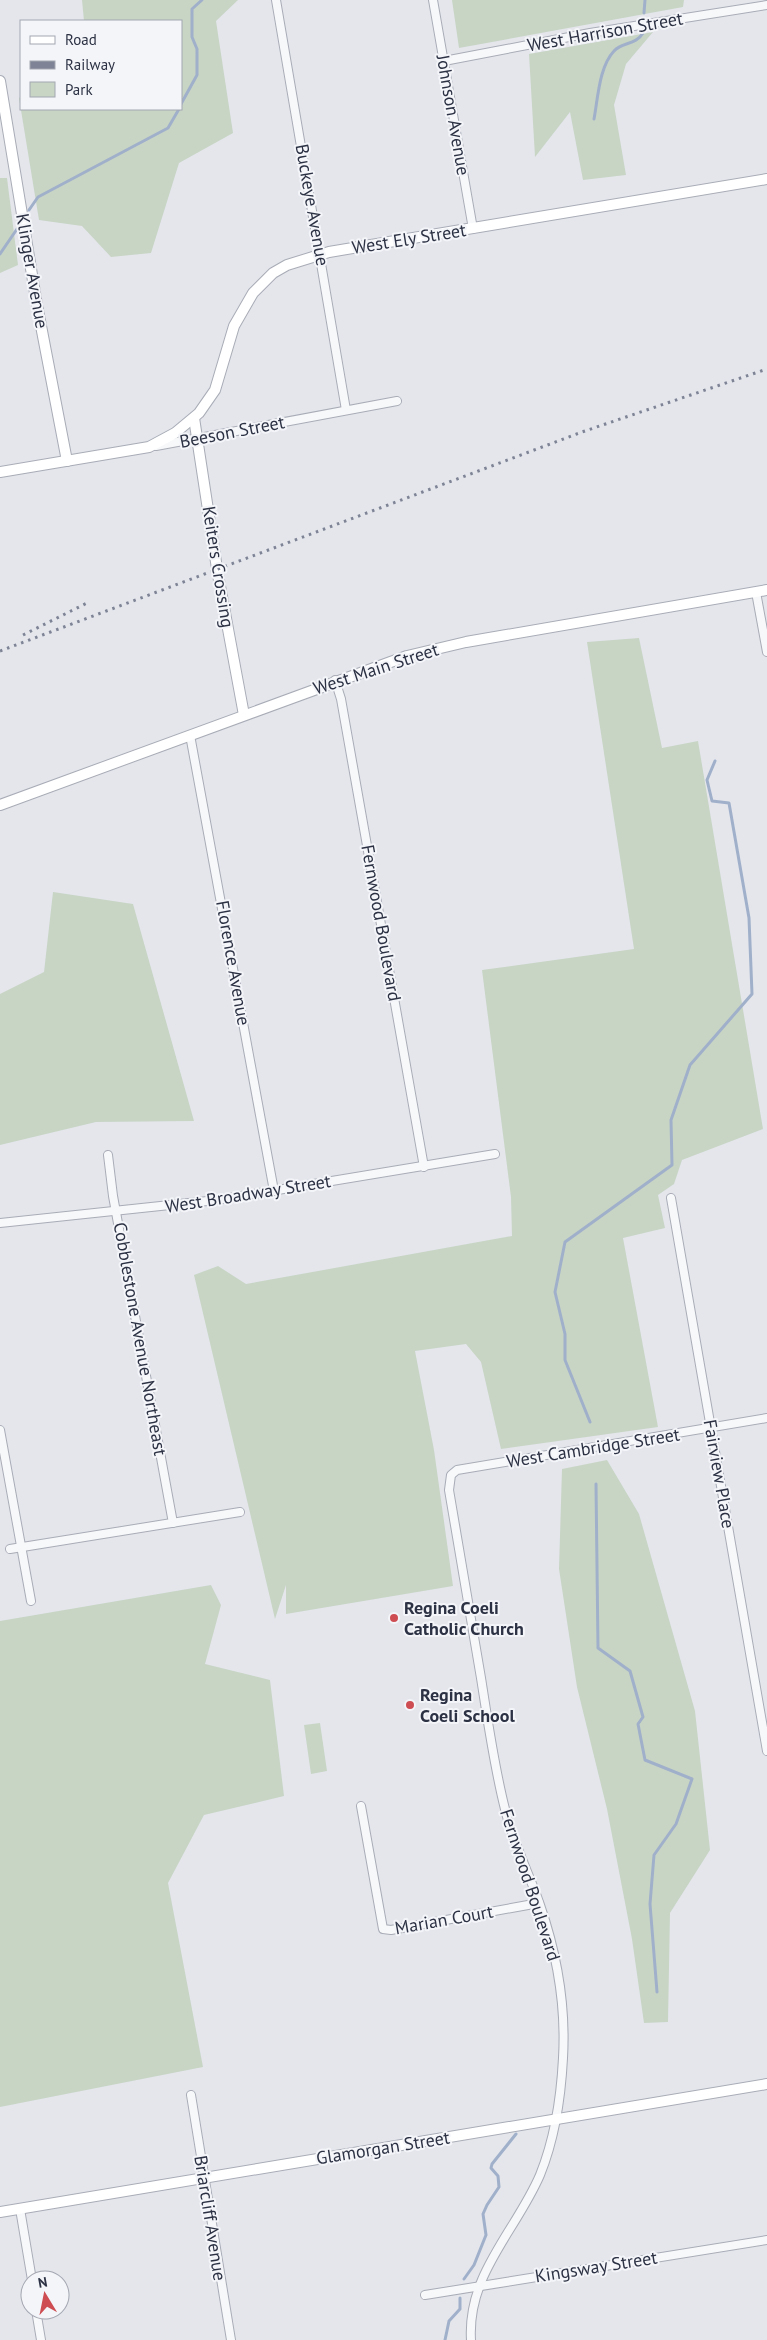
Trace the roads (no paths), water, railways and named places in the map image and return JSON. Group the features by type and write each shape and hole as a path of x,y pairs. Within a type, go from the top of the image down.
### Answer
{"street":[{"name":"Buckeye Avenue","path":"276,0 321,254 346,410"},
{"name":"Johnson Avenue","path":"433,0 473,229"},
{"name":"West Harrison Street","path":"444,61 599,32 767,5"},
{"name":"Klinger Avenue","path":"0,81 37,305 67,461"},
{"name":"West Ely Street","path":"149,448 175,433 194,418 208,402 215,390 234,326 248,298 274,273 301,259 321,254 767,179"},
{"name":"Beeson Street","path":"0,472 149,448 397,401"},
{"name":"Keiters Crossing","path":"194,418 218,575 244,715"},
{"name":"West Main Street","path":"0,805 334,680 393,660 449,645 767,590"},
{"path":"756,592 767,652"},
{"name":"Fernwood Boulevard","path":"334,680 341,699 424,1167"},
{"name":"Florence Avenue","path":"190,735 274,1191"},
{"name":"West Broadway Street","path":"0,1223 30,1218 174,1206 495,1154"},
{"name":"Cobblestone Avenue Northeast","path":"108,1155 174,1523"},
{"name":"Fairview Place","path":"671,1198 767,1751"},
{"name":"West Cambridge Street","path":"450,1475 457,1470 767,1418"},
{"path":"0,1430 31,1601"},
{"name":"Fernwood Boulevard","path":"450,1475 449,1490 498,1783 513,1837 539,1903 552,1943 562,2010 563,2057 552,2140 540,2174 478,2286 472,2312 471,2340"},
{"path":"10,1550 240,1512"},
{"name":"Marian Court","path":"361,1806 383,1929 391,1930 539,1903"},
{"name":"Glamorgan Street","path":"0,2212 767,2084"},
{"name":"Briarcliff Avenue","path":"191,2096 230,2340"},
{"path":"20,2209 30,2270"},
{"name":"Kingsway Street","path":"425,2295 767,2240"},
{"path":"32,2340 41,2339 38,2320"}],"waterway":[{"path":"182,102 197,75 197,49 192,37 192,9 202,0"},
{"path":"644,13 645,0"},
{"path":"594,119 605,65 617,48 637,40 643,33"},
{"path":"29,210 38,197 168,128 178,110"},
{"path":"0,254 17,229"},
{"path":"590,1422 565,1360 565,1334 555,1292 565,1242 672,1165 671,1120 690,1065 752,994 749,918 729,803 712,801 707,780 715,761"},
{"path":"596,1484 598,1648 630,1671 643,1717 638,1724 645,1760 692,1779 676,1824 654,1855 650,1904 657,1992"},
{"path":"464,2279 474,2265 486,2235 483,2214 499,2187 498,2176 491,2168 492,2164 516,2134"},
{"path":"445,2340 449,2321 460,2309 460,2298"}],"railway":[{"path":"0,651 582,432 767,369"},
{"path":"23,635 89,602"}],"place":[{"name":"Regina Coeli Catholic Church","path":"394,1618"},
{"name":"Regina Coeli School","path":"410,1705"}]}
